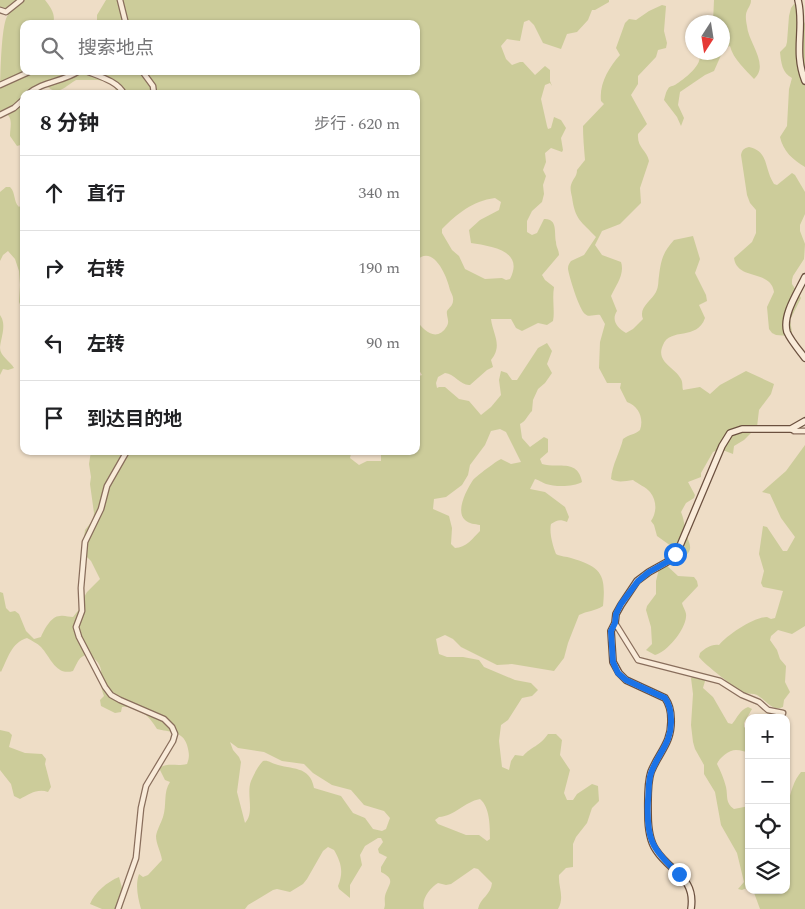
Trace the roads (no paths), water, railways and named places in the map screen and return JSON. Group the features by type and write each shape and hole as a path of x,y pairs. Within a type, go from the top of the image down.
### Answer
{"street":[{"path":"0,10 6,12 21,0"},
{"path":"120,0 125,20"},
{"path":"798,0 802,12 799,54 805,81"},
{"path":"0,85 22,75"},
{"path":"34,90 39,86 70,78 74,75"},
{"path":"95,75 122,90"},
{"path":"145,75 153,86 154,90"},
{"path":"0,115 20,103"},
{"path":"805,277 788,314 786,323 790,338 805,358"},
{"path":"691,909 692,892 687,883 656,850 650,838 648,828 649,782 652,772 670,738 672,725 669,703 665,698 626,680 618,673 613,662 611,631 621,604 638,581 667,562 679,548 722,446 730,433 742,429 791,429 805,421"},
{"path":"791,429 794,432 805,431"},
{"path":"118,909 136,858 141,808 146,786 173,741 175,734 172,727 164,719 111,695 88,654 76,627 82,611 81,588 85,542 101,508 107,486 126,455"},
{"path":"615,623 638,660 720,681 742,695 759,702 768,710 783,713"}]}
